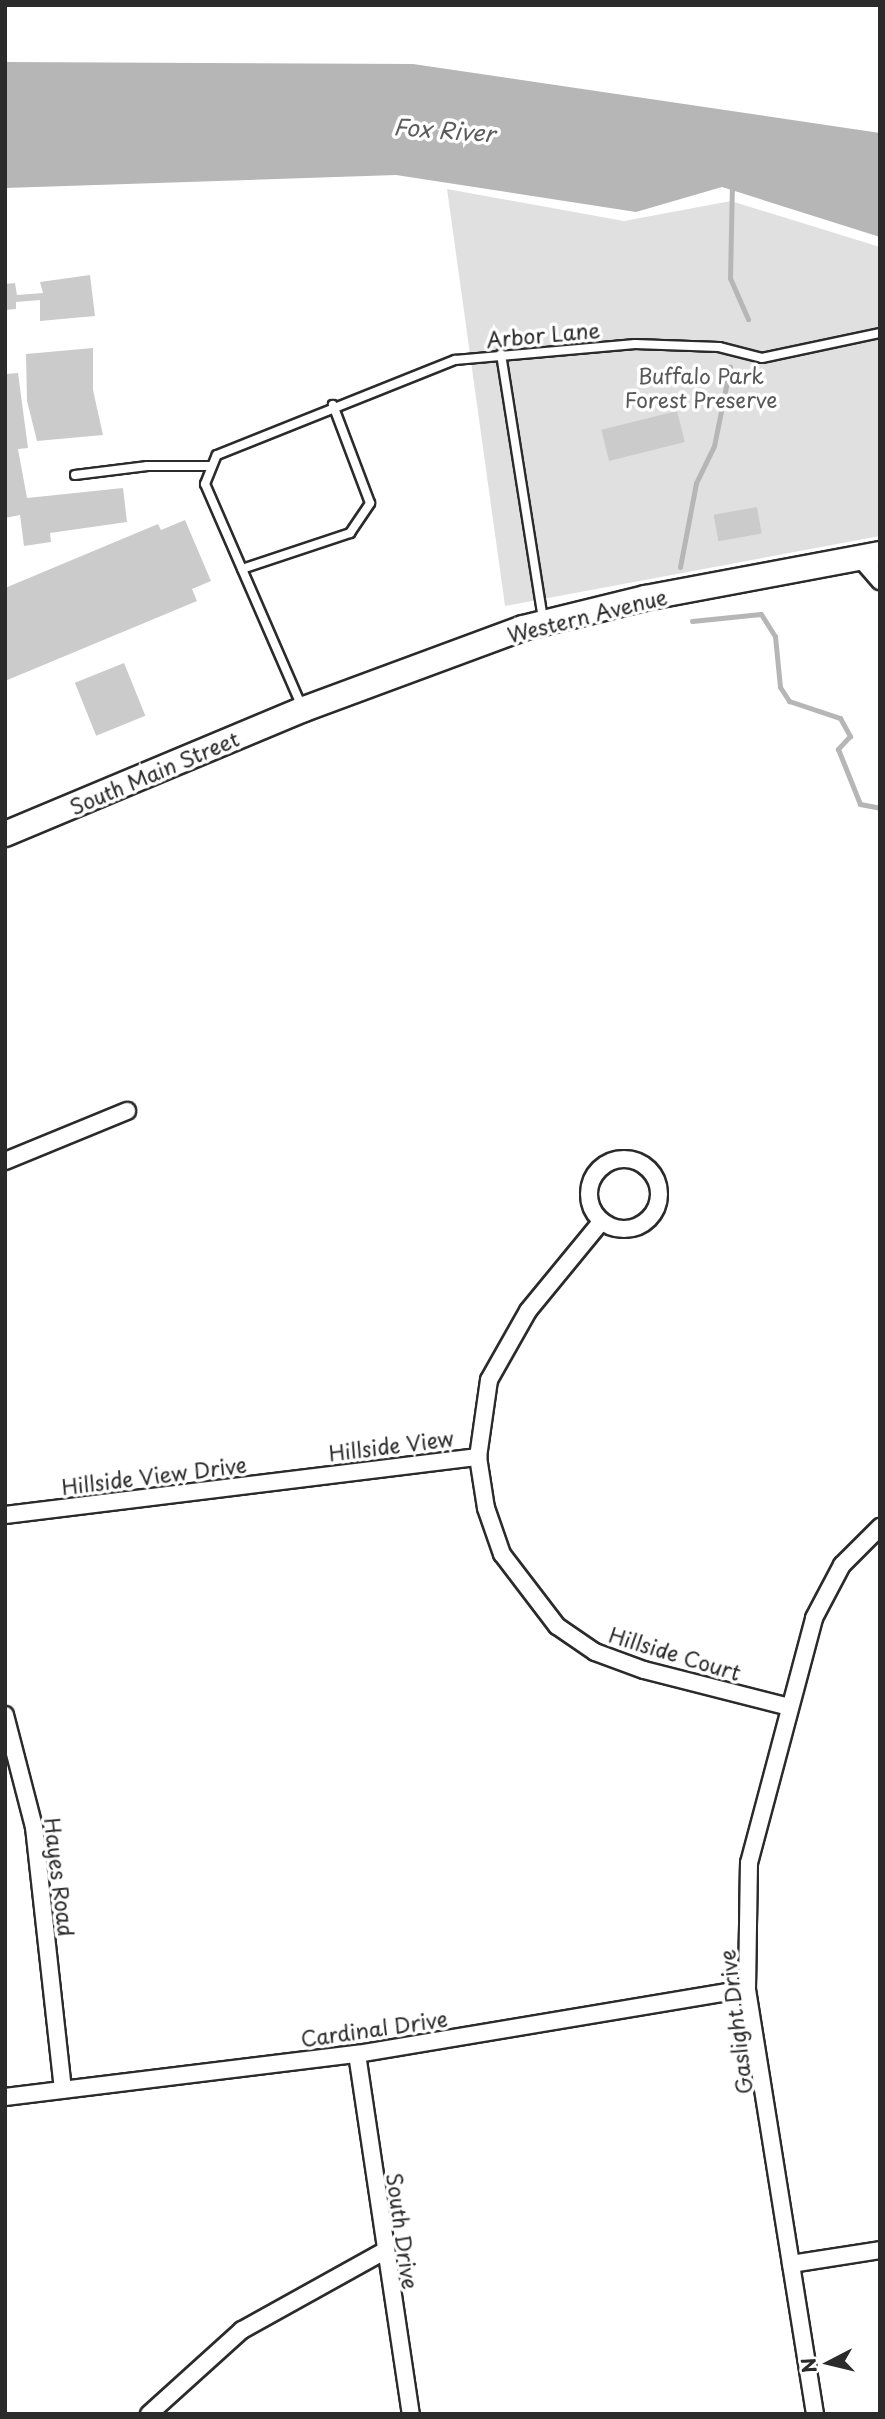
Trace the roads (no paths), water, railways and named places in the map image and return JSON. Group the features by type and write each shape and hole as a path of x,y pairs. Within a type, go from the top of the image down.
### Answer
{"main road":[{"name":"Western Avenue","path":"304,709 544,622 869,555"},
{"name":"South Main Street","path":"5,834 304,709"}],"street":[{"path":"869,555 880,581"},
{"path":"5,1161 127,1111"},
{"path":"620,1158 646,1166 660,1190 652,1217 627,1230 601,1222 588,1198 596,1171 620,1158"},
{"name":"Hillside Court","path":"601,1222 528,1311 503,1352 479,1419 478,1457 486,1508 502,1554 557,1626 595,1652 644,1671 789,1707"},
{"name":"Hillside View","path":"309,1476 478,1457"},
{"name":"Hillside View Drive","path":"5,1515 309,1476"},
{"name":"Gaslight Drive","path":"815,2414 747,1989 749,1863 814,1618 842,1564 880,1527"},
{"name":"Hayes Road","path":"5,1715 34,1827 63,2089"},
{"name":"Cardinal Drive","path":"5,2097 357,2054 747,1989"},
{"name":"South Drive","path":"357,2054 383,2252 411,2414"},
{"path":"791,2264 880,2250"},
{"path":"149,2414 242,2330 383,2252"}],"lane":[{"name":"Arbor Lane","path":"211,466 229,448 333,405 455,360 635,344 719,347 762,358 880,333"},
{"path":"501,354 544,622"},
{"path":"242,569 350,533 370,503 333,405"},
{"path":"75,475 147,466 211,466 205,484 304,709"}],"water":[{"name":"Fox River","path":"5,62 413,64 880,133 880,237 722,187 636,212 396,175 5,188"}],"waterway":[{"path":"732,183 730,278 748,319"},
{"path":"680,567 696,483 714,446 730,367"},
{"path":"692,621 761,614 775,636 780,687 789,701 840,718 850,736 838,749 860,804 880,808"}],"park label":[{"name":"Buffalo Park Forest Preserve","path":"701,387"}]}
